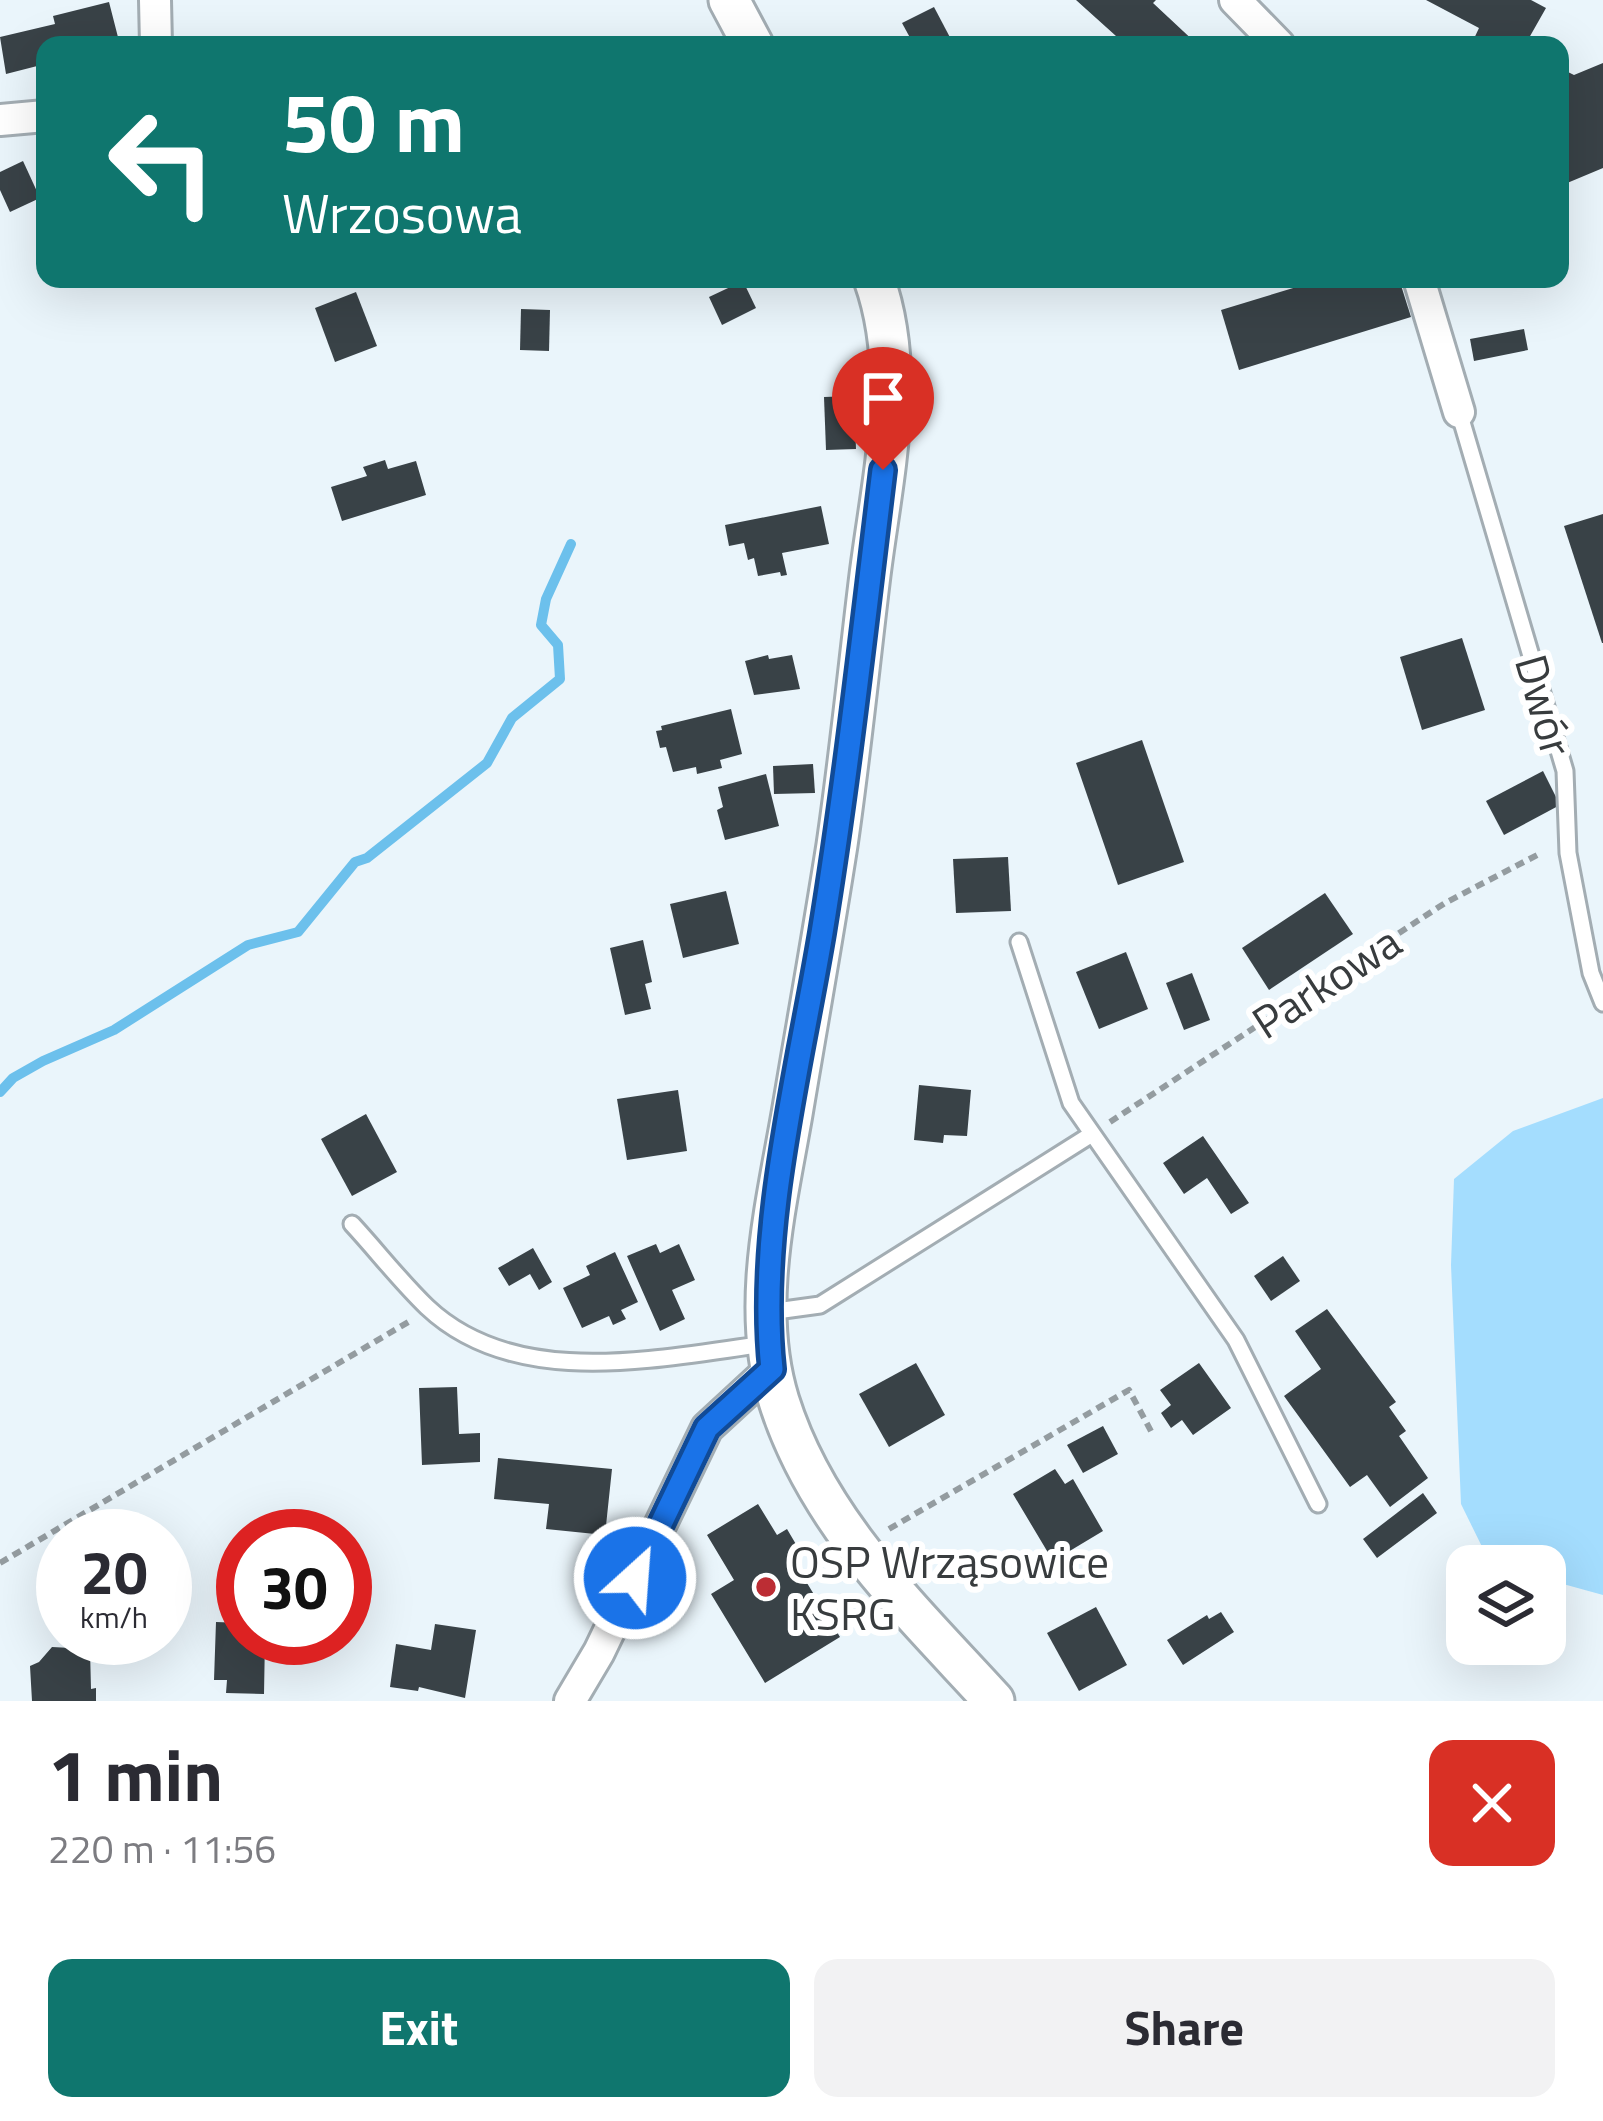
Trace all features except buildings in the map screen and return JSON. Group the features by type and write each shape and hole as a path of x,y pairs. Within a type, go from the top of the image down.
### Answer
{"street":[{"path":"155,0 156,36"},
{"path":"729,0 748,36"},
{"path":"1235,0 1261,36"},
{"path":"0,121 36,117"},
{"path":"876,288 890,345 888,423 837,845 774,1217 769,1342 796,1448 851,1540 994,1701"},
{"path":"1422,288 1460,412"},
{"path":"569,1701 599,1652 707,1428 769,1342"}],"lane":[{"name":"Dwór","path":"1460,412 1565,771 1568,840 1591,973 1603,1003"},
{"path":"1019,942 1071,1103 1236,1340 1318,1504"},
{"path":"352,1224 429,1310 486,1345 542,1359 638,1362 769,1342 820,1304 1092,1134"}],"path":[{"name":"Parkowa","path":"1092,1134 1445,903 1568,840"},
{"path":"0,1563 429,1310"},
{"path":"851,1540 876,1537 1129,1390 1152,1433"}],"shaded area":[{"path":"1603,1098 1603,1595 1566,1585 1566,1545 1481,1545 1461,1504 1451,1265 1454,1179 1513,1131"}],"waterway":[{"path":"0,1092 13,1078 114,1030 248,945 298,932 355,862 367,858 487,763 512,718 560,679 558,645 541,625 546,599 571,544"}],"place":[{"name":"OSP Wrząsowice KSRG","path":"766,1587"}],"route":[{"path":"635,1578 707,1428 772,1369 766,1313 774,1217 837,845 883,470"}]}
